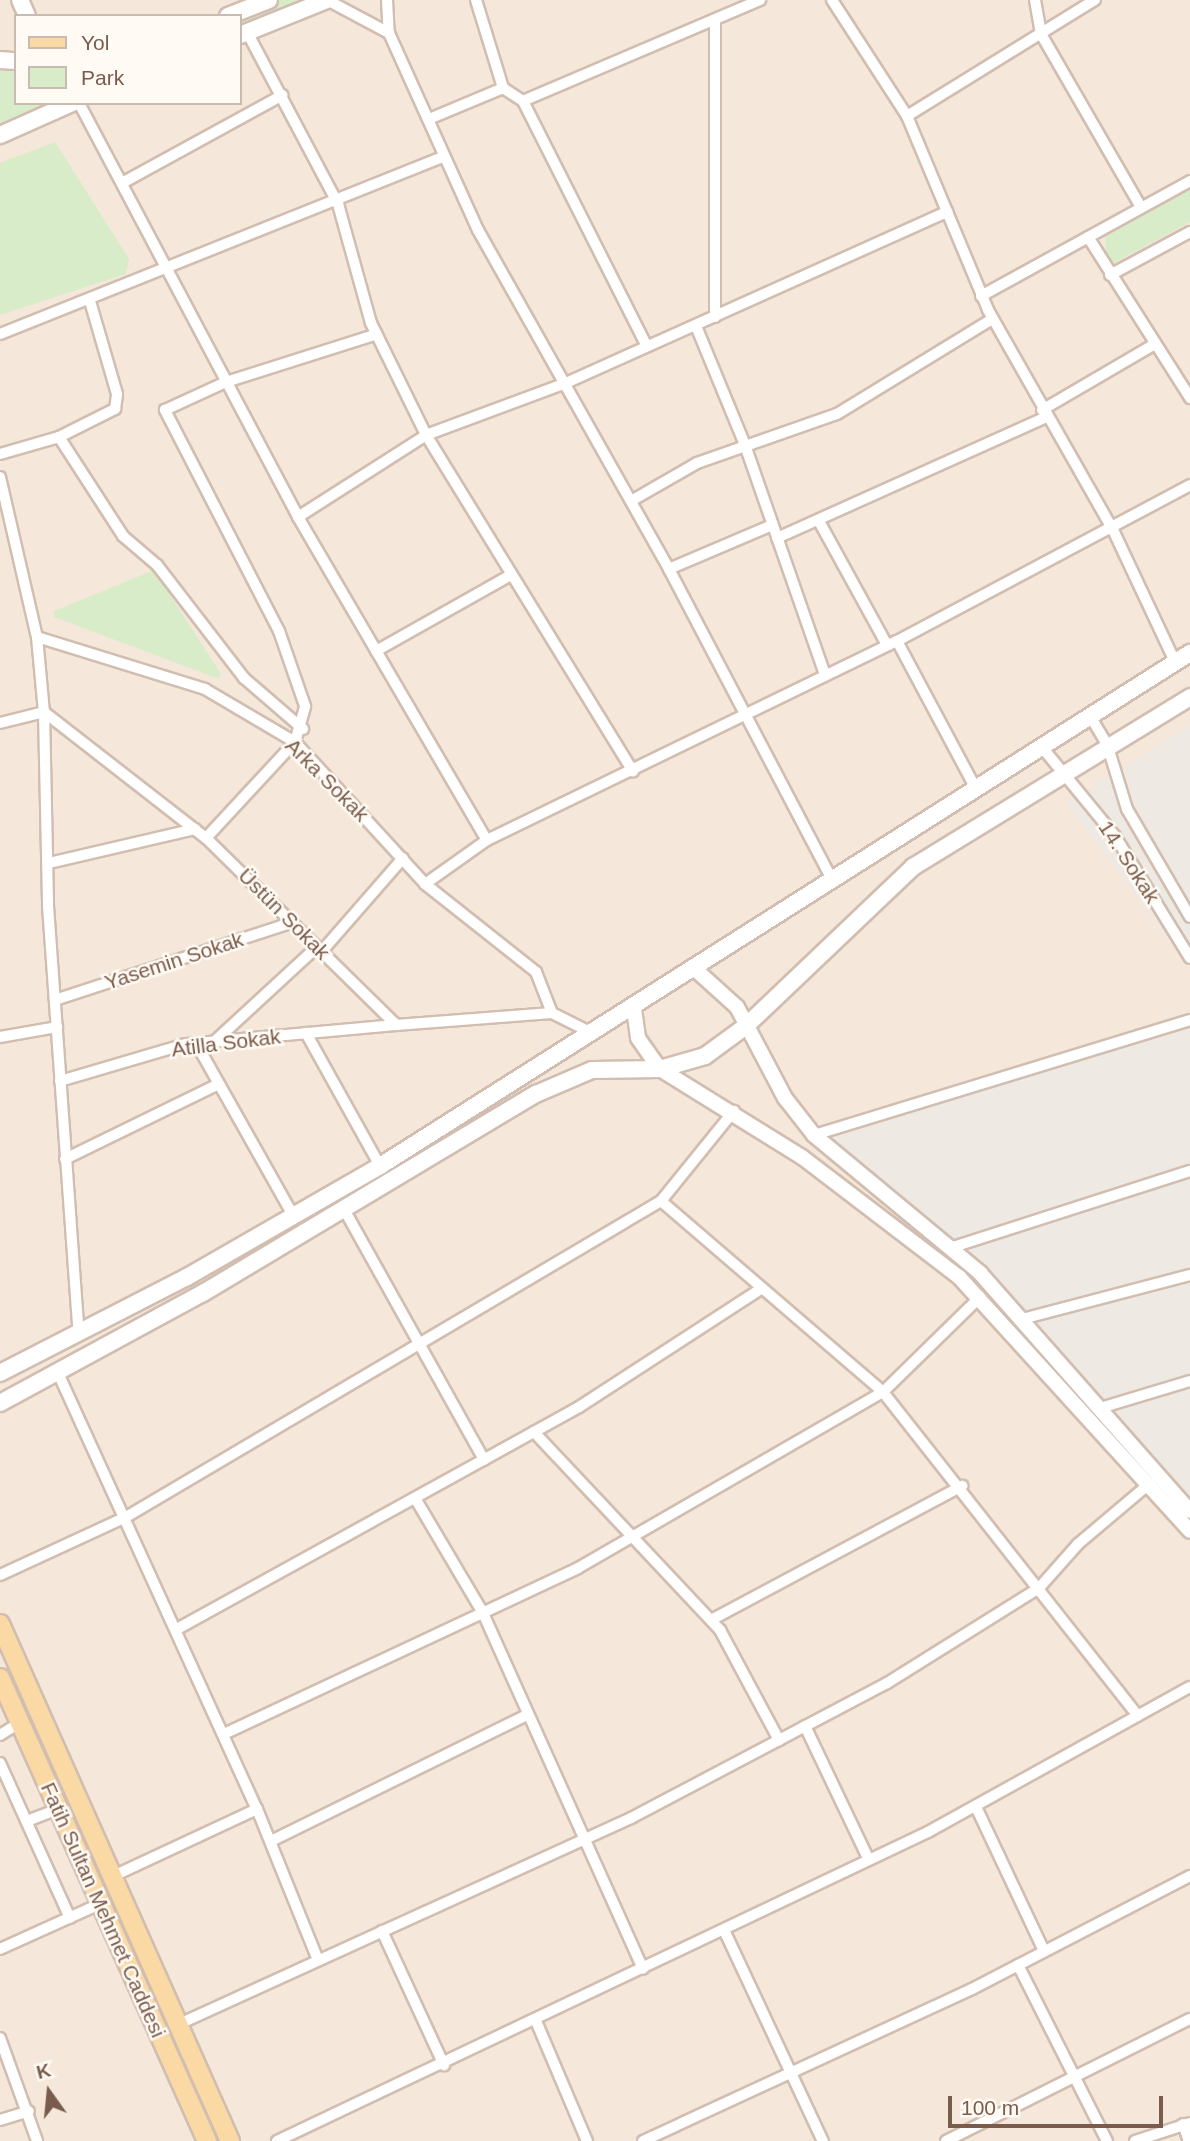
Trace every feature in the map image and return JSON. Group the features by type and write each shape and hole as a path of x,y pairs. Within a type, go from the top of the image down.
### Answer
{"main road":[{"path":"233,14 269,0"},
{"path":"244,33 327,0"},
{"path":"0,135 68,105"},
{"path":"0,1373 79,1334 294,1217 380,1166 696,970 975,787 1190,653"},
{"path":"0,1403 345,1211 573,1076 615,1067 660,1069 705,1056 746,1026 885,890 1061,773 1190,697"},
{"path":"0,1624 230,2141"},
{"name":"Fatih Sultan Mehmet Caddesi","path":"0,1678 207,2141"}],"street":[{"path":"327,0 389,33"},
{"path":"387,0 389,33 478,230 669,569 746,711 833,882"},
{"path":"475,0 503,88 523,101 646,345"},
{"path":"523,101 716,22 760,0"},
{"path":"832,0 907,116 992,319 1044,414 1113,530 1175,662"},
{"path":"1035,0 1041,34 1141,207"},
{"path":"907,116 1095,0"},
{"path":"715,317 716,22"},
{"path":"244,33 283,95 338,204 377,334 426,435 633,771"},
{"path":"429,119 503,88"},
{"path":"122,183 283,95"},
{"path":"80,105 298,517 487,840"},
{"path":"0,334 170,271 338,204 444,156"},
{"path":"981,296 1190,181"},
{"path":"298,517 426,435 566,383 947,212"},
{"path":"1110,275 1190,232"},
{"path":"1088,237 1190,398"},
{"path":"0,454 59,438 117,405 90,301"},
{"path":"631,501 745,445 837,415 992,319"},
{"path":"696,326 745,445 825,675"},
{"path":"206,838 295,742 303,729 305,706 279,631 165,410 226,382 377,334"},
{"path":"777,538 820,523 1044,414 1155,344"},
{"path":"59,438 123,536 157,565 244,678 303,729"},
{"path":"0,477 37,637 44,712 55,1000 79,1334"},
{"path":"425,884 487,840 633,771 746,711 892,643 1113,530 1190,485"},
{"path":"820,523 975,787"},
{"path":"669,569 772,525"},
{"path":"376,651 512,575"},
{"name":"Arka Sokak","path":"37,637 205,689 295,742 425,884 536,972 552,1013"},
{"path":"0,723 44,712"},
{"name":"Üstün Sokak","path":"44,712 206,838 396,1025"},
{"name":"14. Sokak","path":"1090,716 1107,744 1127,809 1190,917"},
{"name":"14. Sokak","path":"1041,746 1115,836 1190,958"},
{"path":"49,863 195,829"},
{"path":"215,1041 320,949 403,858"},
{"name":"Yasemin Sokak","path":"55,1000 293,922"},
{"path":"696,970 727,993 814,1135 953,1247 1022,1319 1100,1408 1183,1493 1190,1511"},
{"path":"634,1009 638,1038 660,1069 734,1111 935,1256 980,1297 1190,1531"},
{"path":"396,1025 552,1013 592,1033"},
{"path":"814,1135 1190,1020"},
{"name":"Atilla Sokak","path":"60,1081 196,1043 396,1025"},
{"path":"0,1037 57,1027"},
{"path":"306,1033 380,1166"},
{"path":"196,1043 294,1217"},
{"path":"65,1159 219,1084"},
{"path":"0,1575 127,1517 661,1200 734,1111"},
{"path":"953,1247 1190,1171"},
{"path":"661,1200 883,1392 961,1486 1138,1716"},
{"path":"345,1211 484,1460"},
{"path":"1022,1319 1190,1275"},
{"path":"177,1629 534,1432 762,1288"},
{"path":"224,1734 483,1612 632,1536 883,1392 980,1297"},
{"path":"58,1373 127,1517 224,1734 271,1841 318,1960"},
{"path":"1100,1408 1190,1381"},
{"path":"534,1432 711,1620 779,1740"},
{"path":"177,2025 588,1838 806,1726 1039,1588 1077,1544 1149,1484"},
{"path":"711,1620 961,1486"},
{"path":"415,1498 483,1612 525,1716 588,1838 643,1969"},
{"path":"277,2141 444,2065 976,1807 1190,1688"},
{"path":"271,1841 525,1716"},
{"path":"0,1735 19,1723"},
{"path":"806,1726 869,1860"},
{"path":"0,1763 70,1918"},
{"path":"976,1807 1044,1951"},
{"path":"27,1821 58,1809"},
{"path":"111,1877 257,1809"},
{"path":"643,2141 1018,1965 1190,1876"},
{"path":"0,1949 102,1903"},
{"path":"724,1930 822,2141"},
{"path":"382,1931 444,2065"},
{"path":"1018,1965 1077,2077 1107,2141"},
{"path":"946,2141 1190,2019"},
{"path":"536,2021 587,2141"},
{"path":"0,2038 29,2111 37,2141"},
{"path":"0,2120 29,2111"},
{"path":"1135,2141 1186,2123 1189,2141"}],"shaded area":[{"path":"0,0 1190,0 1190,2141 0,2141"},
{"path":"1190,726 1190,969 1066,802"},
{"path":"1190,1025 1190,1523 958,1259 814,1138"}],"green space":[{"path":"280,0 309,0 242,28 242,15"},
{"path":"0,64 14,66 14,105 50,105 0,124"},
{"path":"55,142 129,259 126,274 0,315 0,163"},
{"path":"1190,190 1190,222 1112,264 1107,260 1105,237"},
{"path":"154,570 221,674 219,679 54,617 54,611"}]}
